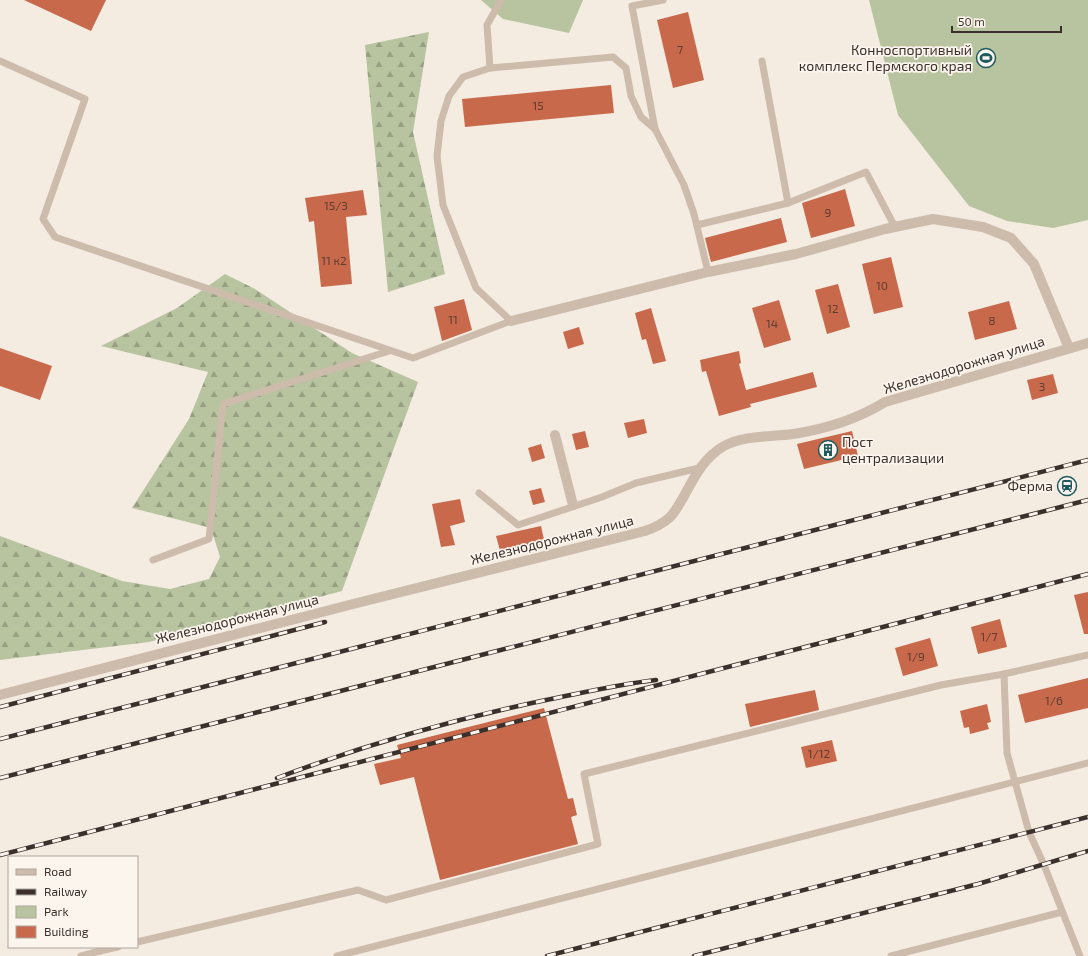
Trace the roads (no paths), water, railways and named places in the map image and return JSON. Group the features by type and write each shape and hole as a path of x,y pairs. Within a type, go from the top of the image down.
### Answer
{"street":[{"name":"Железнодорожная улица","path":"511,321 708,272 796,254 895,227 933,219 983,227 1011,238 1034,264 1068,348"},
{"name":"Железнодорожная улица","path":"0,695 645,531 659,526 670,517 699,468 708,457 725,446 749,439 793,434 832,427 870,411 885,402 1088,343"},
{"path":"555,435 573,506"}],"lane":[{"path":"490,68 487,25 501,0"},
{"path":"663,0 632,6 655,129 684,185 697,225 708,272"},
{"path":"0,61 85,99 42,218 55,237 413,358 511,321 476,288 443,205 437,156 441,121 449,96 463,77 490,68 613,57 626,68 631,96 641,117 655,129"},
{"path":"762,61 788,203"},
{"path":"697,225 788,203 866,172 895,227"},
{"path":"153,560 209,539 223,404 389,350"},
{"path":"479,492 518,525 636,483 699,468"},
{"path":"138,942 358,890 386,900 598,844 584,774 941,685 1004,674 1088,655"},
{"path":"1004,674 1007,753 1029,832 1080,956"},
{"path":"337,956 1088,763"},
{"path":"891,956 1062,912"},
{"path":"81,956 107,948"}],"railway":[{"path":"0,739 1088,460"},
{"path":"0,778 1088,500"},
{"path":"0,855 1088,574"},
{"path":"0,707 325,622"},
{"path":"277,778 345,754 447,723 516,706 617,686 656,680"},
{"path":"547,956 1088,817"},
{"path":"694,956 978,884 1088,851"}],"place":[{"name":"Конноспортивный комплекс Пермского края","path":"986,58"},
{"name":"Пост централизации","path":"828,450"},
{"name":"Ферма","path":"1067,486"}]}
